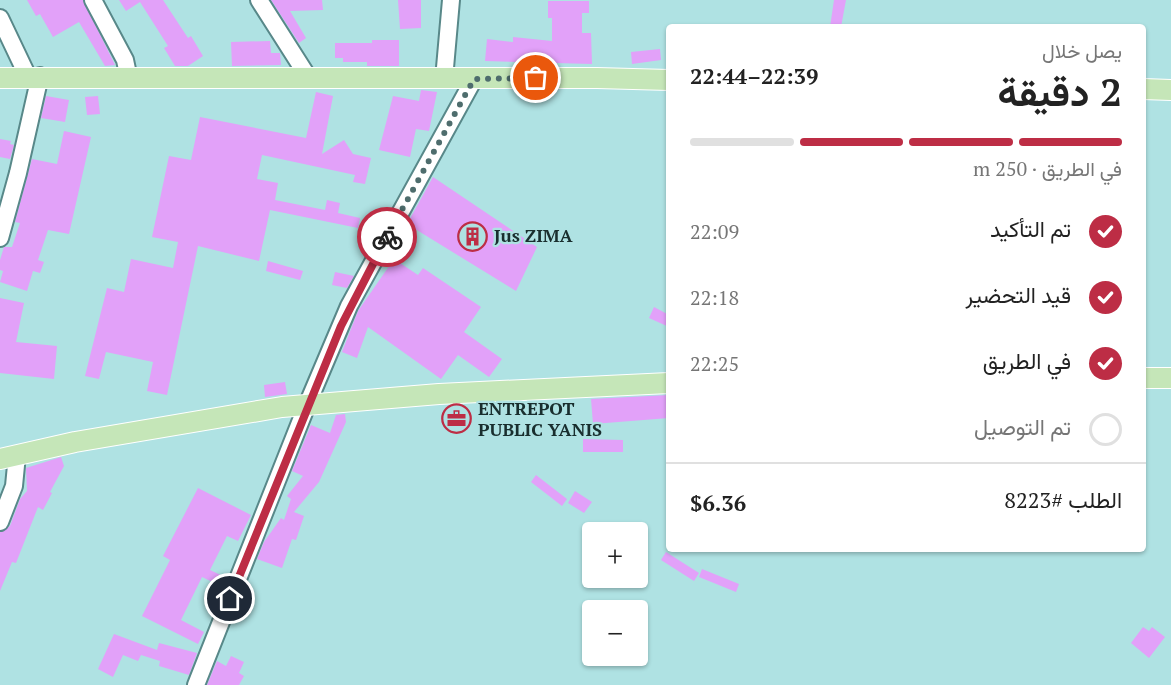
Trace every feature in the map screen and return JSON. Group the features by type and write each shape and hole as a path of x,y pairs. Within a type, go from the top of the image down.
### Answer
{"main road":[{"path":"0,78 597,78 666,81"},
{"path":"1146,90 1171,90"},
{"path":"1146,378 1171,378"},
{"path":"9,457 75,442 307,405 439,394 666,383"}],"street":[{"path":"93,0 125,60 129,79"},
{"path":"259,0 308,77"},
{"path":"444,79 451,0"},
{"path":"0,18 34,77 18,173 0,238"},
{"path":"196,685 307,405 349,306 474,79"},
{"path":"0,522 14,486 9,457"}],"building":[{"path":"27,0 83,0 115,65 105,66 79,22 53,37 40,14 36,16"},
{"path":"119,0 163,0 188,38 191,36 203,56 188,66 175,66 164,48 168,46 140,2 126,11"},
{"path":"271,0 322,0 323,10 290,11 306,38 299,43"},
{"path":"398,0 421,0 421,28 400,29"},
{"path":"834,0 846,0 842,24 830,24"},
{"path":"548,1 589,1 589,13 582,13 582,33 591,33 592,64 485,61 487,39 513,42 513,37 552,41 552,18 548,18"},
{"path":"372,40 399,40 399,66 367,66 367,62 343,62 343,58 335,58 335,43 372,43"},
{"path":"270,41 271,53 280,53 281,65 232,66 231,42"},
{"path":"660,49 661,60 632,64 631,52"},
{"path":"421,90 437,92 429,131 416,129 410,157 379,150 393,96 419,101"},
{"path":"316,92 333,96 322,154 344,140 353,154 371,158 365,184 353,182 355,175 262,155 257,179 278,183 275,200 325,210 327,200 340,203 338,213 360,218 358,228 270,210 259,261 198,246 167,395 147,391 153,362 106,352 99,379 85,376 107,288 124,292 131,259 173,268 178,242 152,237 169,156 191,160 200,117 306,138"},
{"path":"46,96 69,100 65,122 41,118"},
{"path":"98,96 100,114 87,115 85,97"},
{"path":"64,131 91,137 69,234 48,230 38,260 44,262 40,273 33,271 27,291 0,282 3,271 0,270 0,260 4,247 12,247 20,223 15,222 32,159 57,164"},
{"path":"0,139 11,141 10,144 14,145 10,159 0,157"},
{"name":"Jus ZIMA","path":"433,177 537,247 516,291 407,224"},
{"path":"394,259 418,275 423,268 481,307 464,332 502,359 489,377 458,355 441,379 368,327 357,358 342,352 358,311"},
{"path":"268,261 303,271 300,280 266,271"},
{"path":"335,272 354,276 347,288 332,285"},
{"path":"0,298 24,303 16,342 57,346 54,379 0,373"},
{"path":"654,307 666,313 666,326 649,318"},
{"path":"285,382 287,394 265,397 264,385"},
{"path":"666,395 666,418 593,424 591,399"},
{"path":"345,414 346,422 319,482 294,512 304,516 296,540 292,539 282,568 257,559 264,542 281,518 284,520 291,499 287,496 303,476 292,471 311,425 330,433 336,415"},
{"path":"583,439 623,440 623,452 583,452"},
{"path":"61,457 64,466 50,492 52,493 43,510 38,507 16,563 12,562 0,591 0,532 10,526 20,499 27,491 26,468"},
{"path":"536,475 567,499 562,506 531,482"},
{"path":"198,488 251,515 238,541 227,536 210,570 227,578 223,587 202,577 181,620 204,632 198,644 142,616 170,560 163,556"},
{"path":"575,491 592,502 584,513 568,503"},
{"path":"666,552 699,573 694,581 661,560"},
{"path":"702,569 739,584 736,592 699,577"},
{"path":"1143,627 1149,631 1152,627 1165,637 1149,658 1131,643"},
{"path":"114,634 157,650 159,643 197,653 189,675 159,666 160,661 141,655 138,661 123,655 113,677 98,669"},
{"path":"231,656 244,662 239,673 244,676 239,685 207,685 217,661 226,666"}],"way so far":[{"path":"387,237 474,79 536,78"}],"place":[{"name":"Jus ZIMA","path":"473,236"},
{"name":"ENTREPOT PUBLIC YANIS","path":"457,419"}],"route":[{"path":"230,599 349,306 387,237"}]}
